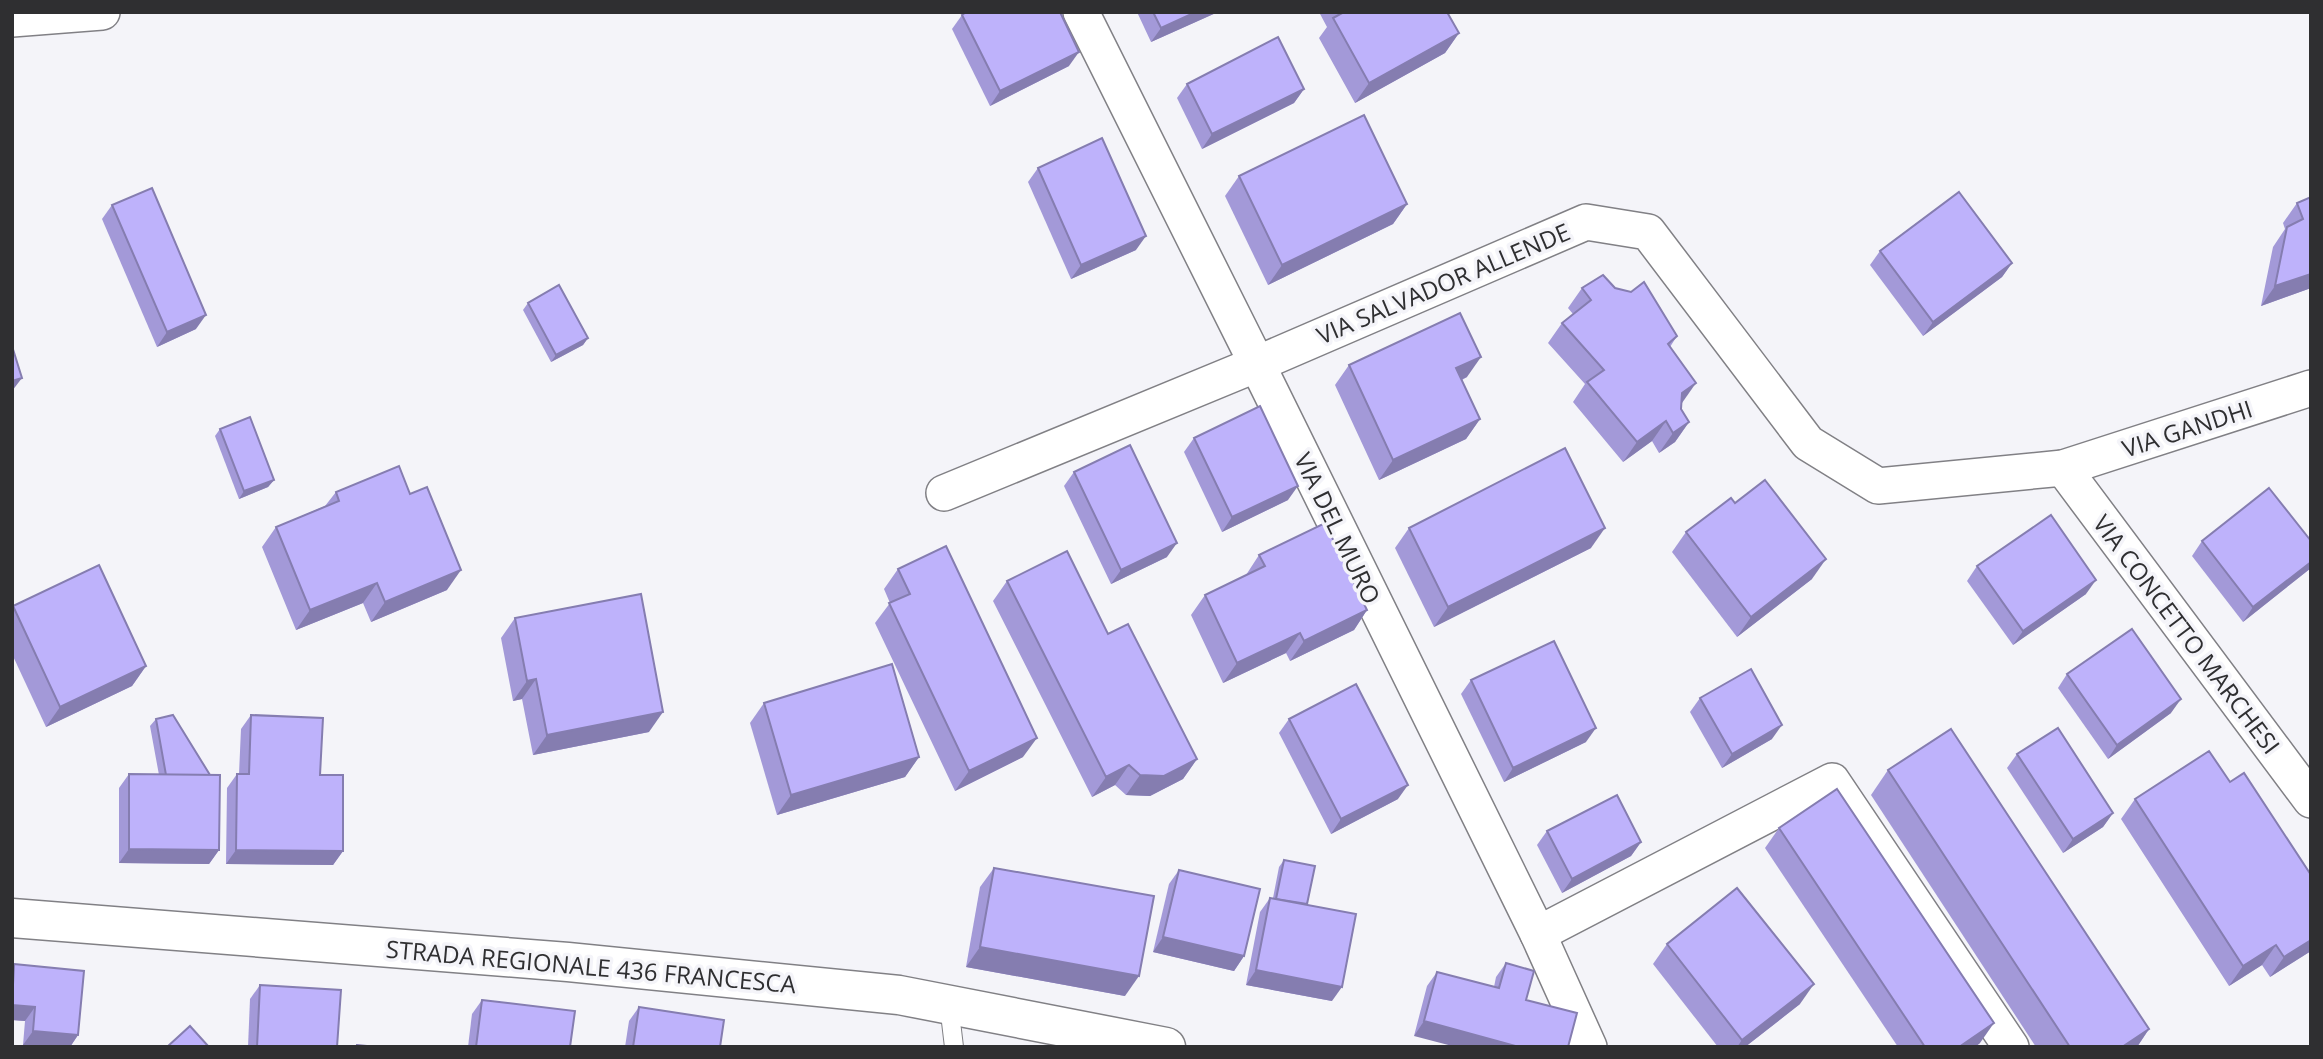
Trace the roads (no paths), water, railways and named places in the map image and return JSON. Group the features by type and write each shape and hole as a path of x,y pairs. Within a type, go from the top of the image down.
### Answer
{"street":[{"path":"12,19 102,12"},
{"name":"VIA DEL MURO","path":"1081,12 1538,934 1589,1047"},
{"name":"VIA SALVADOR ALLENDE","path":"944,493 1257,364 1586,222 1648,232 1808,443 1878,486 2063,468"},
{"name":"VIA GANDHI","path":"2063,468 2311,388"},
{"name":"VIA CONCETTO MARCHESI","path":"2063,468 2311,800"},
{"path":"1538,934 1832,781 2011,1047"},
{"name":"STRADA REGIONALE 436 FRANCESCA","path":"12,918 568,962 900,995 1166,1047"}],"lane":[{"path":"949,1004 954,1047"}]}
